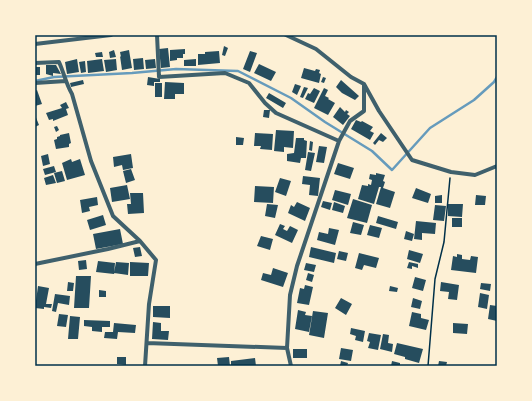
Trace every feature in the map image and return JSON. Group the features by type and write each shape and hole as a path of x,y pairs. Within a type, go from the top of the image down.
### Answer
{"street":[{"path":"35,44 111,35"},
{"path":"157,35 159,77 225,73 249,83 265,103 276,113 339,141"},
{"path":"286,35 316,49 351,77 364,84 379,111 412,160 451,172 475,175 497,166"},
{"path":"35,63 59,62 72,94 91,161 113,216 140,241 156,260 149,304 145,366"},
{"path":"35,83 66,81"},
{"path":"291,366 287,348 290,295 297,266 339,141 350,121 364,111 364,84"},
{"path":"35,264 140,241"},
{"path":"147,343 287,348"}],"path":[{"path":"428,366 435,280 444,242 451,172"}],"building":[{"path":"224,46 228,48 225,56 222,55"},
{"path":"168,48 170,67 161,68 159,49"},
{"path":"185,49 183,58 177,58 177,60 170,61 170,50"},
{"path":"114,50 116,57 110,58 109,52"},
{"path":"129,50 132,68 122,70 120,52"},
{"path":"219,51 220,63 198,65 198,54"},
{"path":"250,51 257,53 250,72 243,69"},
{"path":"102,52 103,57 96,57 95,53"},
{"path":"143,58 144,69 134,70 133,59"},
{"path":"77,59 79,72 67,74 65,62"},
{"path":"102,59 104,71 88,73 87,61"},
{"path":"116,59 117,70 106,72 104,60"},
{"path":"155,59 156,68 146,69 145,60"},
{"path":"196,59 196,66 184,66 184,60"},
{"path":"85,61 86,72 81,73 79,62"},
{"path":"259,64 276,72 271,81 254,73"},
{"path":"46,65 56,65 61,74 53,73 53,76 46,74"},
{"path":"35,67 40,67 40,75 35,75"},
{"path":"304,68 315,71 316,69 320,70 319,73 321,74 319,83 301,78"},
{"path":"148,77 160,79 160,82 154,82 154,86 147,85"},
{"path":"323,77 326,78 324,83 321,82"},
{"path":"83,80 84,84 71,87 70,83"},
{"path":"341,80 359,96 355,100 342,93 336,87"},
{"path":"165,82 184,83 184,94 175,94 175,99 164,99"},
{"path":"155,83 162,83 162,97 155,97"},
{"path":"295,84 301,86 297,95 292,92"},
{"path":"304,87 308,88 303,98 300,97"},
{"path":"314,88 320,91 314,103 305,99 308,93 310,94"},
{"path":"324,88 328,90 325,96 335,103 328,115 314,108"},
{"path":"37,90 42,104 35,106 35,91"},
{"path":"269,93 286,103 283,108 266,98"},
{"path":"66,102 69,108 66,109 68,115 53,121 53,119 49,120 46,113 62,108 60,105"},
{"path":"340,107 345,112 346,110 349,112 347,114 350,116 343,125 333,117"},
{"path":"264,110 270,110 269,118 263,117"},
{"path":"35,115 39,125 35,127"},
{"path":"356,120 362,121 373,127 370,131 374,133 370,140 351,129"},
{"path":"57,126 59,130 56,132 54,127"},
{"path":"276,130 294,131 293,148 284,147 284,152 274,151"},
{"path":"69,133 71,143 69,144 69,147 56,149 54,140 60,135"},
{"path":"255,133 273,134 272,150 260,149 261,146 254,146"},
{"path":"381,133 387,138 383,142 379,140 375,145 373,143"},
{"path":"236,137 244,138 243,145 236,145"},
{"path":"296,138 304,138 304,140 307,141 306,158 301,158 300,163 287,161 287,154 294,153"},
{"path":"310,141 313,142 312,151 309,150"},
{"path":"319,146 327,147 324,163 316,162"},
{"path":"308,152 315,153 311,171 305,170"},
{"path":"48,154 50,164 43,166 41,156"},
{"path":"131,154 133,168 123,170 122,165 114,167 113,157"},
{"path":"71,159 72,162 80,159 85,175 67,180 62,163"},
{"path":"338,163 354,168 350,179 334,174"},
{"path":"54,166 56,172 45,175 43,169"},
{"path":"131,169 135,180 126,183 123,171"},
{"path":"62,171 65,181 57,183 54,173"},
{"path":"376,173 385,175 383,188 395,192 390,208 376,204 381,187 379,187 374,204 358,199 362,185 371,185 372,180 369,179 370,174 376,175"},
{"path":"53,175 56,183 46,185 44,178"},
{"path":"303,176 320,178 318,196 309,195 310,185 302,184"},
{"path":"280,178 291,181 286,196 275,192"},
{"path":"127,185 130,199 112,202 110,188"},
{"path":"255,186 274,187 273,203 254,202"},
{"path":"416,188 431,194 428,203 412,198"},
{"path":"335,190 351,194 348,205 332,200"},
{"path":"130,193 143,193 144,213 128,214 127,204 131,204"},
{"path":"442,195 442,203 435,203 435,196"},
{"path":"476,195 486,196 485,205 475,205"},
{"path":"97,197 98,205 89,207 90,211 82,213 80,200"},
{"path":"353,199 372,205 367,223 347,218"},
{"path":"323,201 332,203 330,210 321,207"},
{"path":"297,202 310,208 305,221 288,213 291,205 294,207"},
{"path":"334,202 345,206 343,213 332,210"},
{"path":"267,204 278,205 275,218 265,216"},
{"path":"448,204 463,204 462,217 448,216"},
{"path":"435,205 446,206 444,221 433,220"},
{"path":"103,215 106,225 90,230 87,220"},
{"path":"378,216 398,222 396,229 376,223"},
{"path":"452,218 462,218 462,227 452,227"},
{"path":"416,221 436,223 435,234 422,233 422,240 414,239"},
{"path":"353,222 364,225 361,235 350,233"},
{"path":"280,224 285,226 283,229 287,231 290,226 298,230 292,243 275,235"},
{"path":"370,225 382,228 379,238 367,235"},
{"path":"329,228 339,230 335,245 317,240 319,232 328,234"},
{"path":"120,229 123,244 96,249 93,234"},
{"path":"406,231 414,234 412,241 404,239"},
{"path":"261,236 273,239 270,250 257,246"},
{"path":"140,247 142,256 135,257 133,248"},
{"path":"311,247 336,253 334,263 309,257"},
{"path":"409,250 423,254 420,263 407,259"},
{"path":"339,251 348,253 346,261 337,259"},
{"path":"359,253 379,258 376,268 364,265 362,270 355,268"},
{"path":"457,254 462,255 462,259 470,260 471,256 478,257 476,273 451,270 453,256 457,257"},
{"path":"86,260 87,269 79,270 78,261"},
{"path":"98,261 115,263 114,274 96,272"},
{"path":"116,262 129,263 128,275 114,273"},
{"path":"130,262 149,263 148,276 130,276"},
{"path":"409,262 418,264 418,268 412,266 412,269 407,268"},
{"path":"306,263 316,265 314,272 304,270"},
{"path":"273,268 288,273 283,287 261,280 263,273 271,275"},
{"path":"308,273 314,275 312,282 306,280"},
{"path":"76,276 91,276 89,308 74,308"},
{"path":"415,277 426,280 423,291 412,288"},
{"path":"68,282 74,283 73,291 67,291"},
{"path":"441,282 459,285 457,300 448,299 449,292 440,291"},
{"path":"481,283 491,284 490,291 480,289"},
{"path":"305,285 313,287 309,305 297,303 300,288 304,289"},
{"path":"38,286 49,288 46,304 52,304 51,308 35,308"},
{"path":"390,286 398,288 397,292 389,291"},
{"path":"99,290 106,291 106,297 99,297"},
{"path":"480,293 489,295 487,309 478,307"},
{"path":"55,294 70,296 69,305 58,303 56,312 52,311"},
{"path":"341,298 352,304 346,315 335,308"},
{"path":"413,298 422,301 420,309 411,307"},
{"path":"490,305 497,306 497,321 488,319"},
{"path":"153,306 170,306 170,318 153,317"},
{"path":"298,310 306,312 305,315 312,316 309,332 295,329"},
{"path":"313,311 328,313 324,338 309,335"},
{"path":"412,312 421,314 421,318 429,320 426,330 409,326"},
{"path":"59,314 68,315 66,327 57,326"},
{"path":"70,316 80,317 78,339 68,339"},
{"path":"84,320 110,321 110,327 102,327 102,332 92,331 92,327 84,326"},
{"path":"153,322 161,323 161,331 169,331 168,340 152,339"},
{"path":"114,323 136,325 135,333 118,332 117,339 104,338 105,332 113,332"},
{"path":"453,323 468,324 467,334 453,333"},
{"path":"351,328 365,331 363,342 355,340 356,336 350,334"},
{"path":"369,333 381,335 378,350 368,348 370,342 367,341"},
{"path":"383,334 389,335 388,343 393,344 392,352 380,349"},
{"path":"397,343 423,349 419,363 394,354"},
{"path":"341,348 353,350 351,361 339,359"},
{"path":"293,349 307,349 307,358 293,358"},
{"path":"117,357 126,357 126,365 117,364"},
{"path":"229,357 230,366 218,366 217,358"},
{"path":"255,358 256,366 231,366 231,361"},
{"path":"341,361 348,363 347,366 340,366"},
{"path":"392,361 400,363 400,366 391,366"},
{"path":"439,361 447,362 446,366 438,366"}],"waterway":[{"path":"35,81 54,77 176,69 238,71 291,98 325,122 372,151 392,170 430,128 474,100 494,82 497,77"}]}
